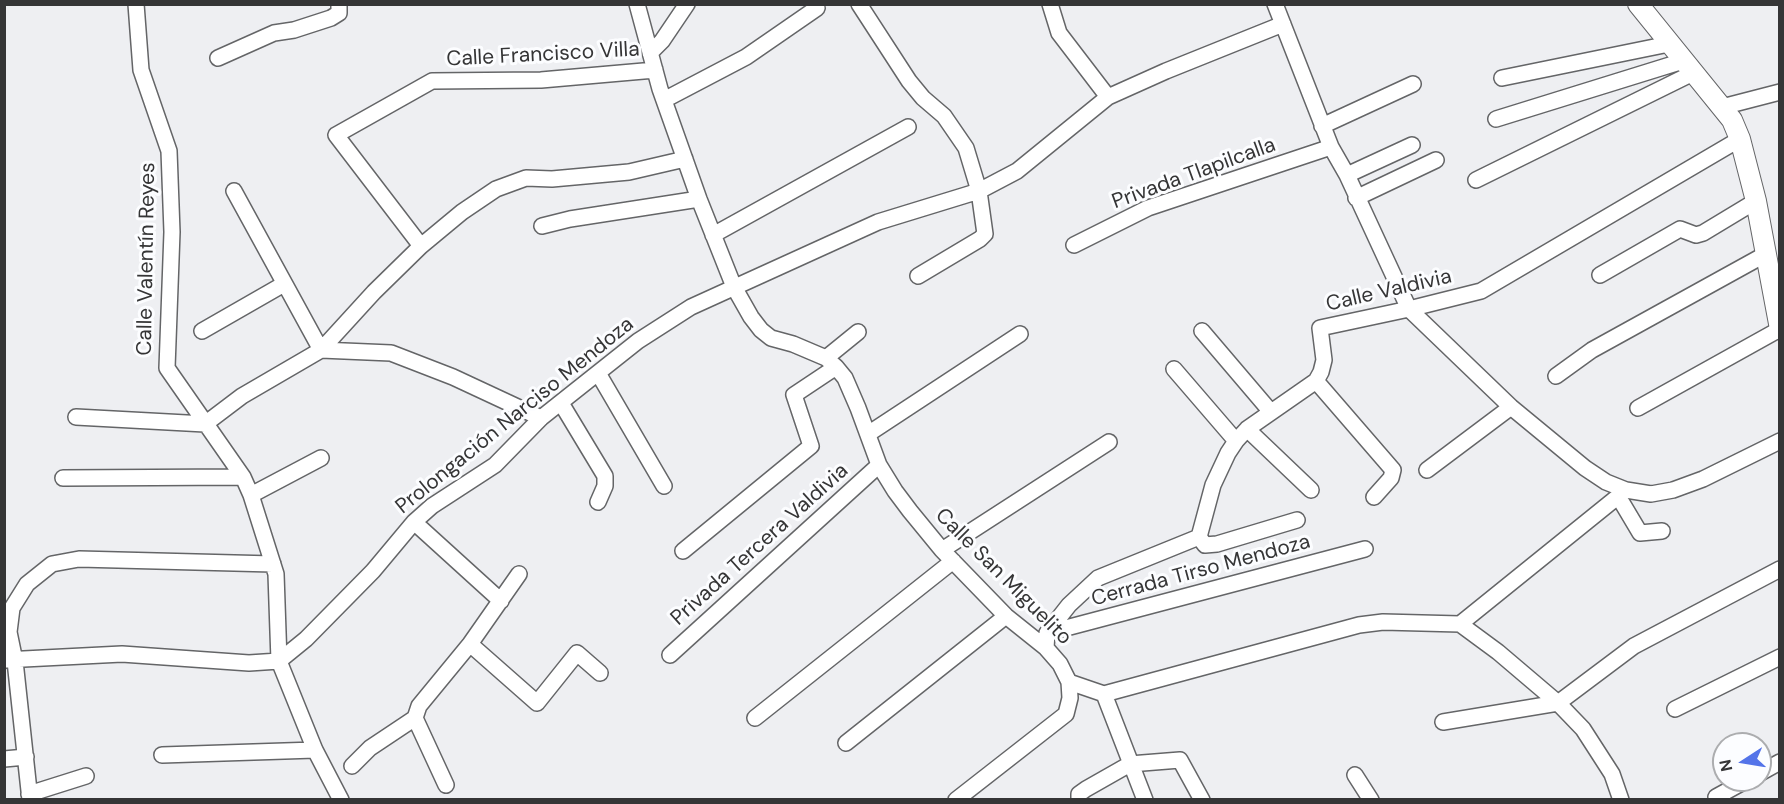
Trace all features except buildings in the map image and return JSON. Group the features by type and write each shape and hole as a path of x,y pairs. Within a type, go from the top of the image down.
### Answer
{"main road":[{"path":"1638,4 1732,120 1740,139 1771,257 1778,319"}],"street":[{"name":"Calle Valentín Reyes","path":"136,4 141,70 169,152 172,232 167,368 243,477 251,495 276,574 279,661 315,750 341,800"},
{"path":"218,58 274,33 294,30 331,18 339,13 339,4"},
{"path":"637,4 664,100 699,200 734,287 751,318 771,338 793,344 831,362"},
{"name":"Calle Francisco Villa","path":"650,53 662,41 687,4"},
{"path":"859,4 909,81 923,98 944,116 966,148 979,190 985,234 918,276"},
{"path":"1050,4 1059,33 1108,97"},
{"path":"1275,4 1331,147 1347,175 1409,309 1511,406 1585,468 1622,493 1640,533 1662,531"},
{"path":"664,100 746,57 817,8"},
{"name":"Prolongación Narciso Mendoza","path":"279,661 306,639 364,579 414,522 432,506 495,465 541,418 646,335 691,307 878,222 979,190 1017,171 1108,97 1283,24"},
{"path":"1502,78 1669,44"},
{"path":"1496,119 1688,67"},
{"path":"1476,180 1688,67"},
{"name":"Calle Francisco Villa","path":"421,246 336,135 432,81 541,80 655,70"},
{"path":"1322,126 1413,84"},
{"path":"1722,107 1779,92"},
{"path":"713,235 908,127"},
{"name":"Calle Valdivia","path":"1316,381 1324,360 1320,328 1481,291 1740,139"},
{"path":"1347,175 1412,145"},
{"name":"Privada Tlapilcalla","path":"1074,245 1148,208 1331,147"},
{"path":"76,417 205,423 242,396 321,350 374,292 421,246 462,212 496,189 526,178 552,179 629,172 685,159"},
{"path":"1356,198 1436,160"},
{"path":"234,191 321,350"},
{"path":"542,226 564,220 699,200"},
{"path":"1600,275 1680,229 1696,235 1703,233 1756,201"},
{"path":"1556,376 1592,350 1771,257"},
{"path":"202,331 284,284"},
{"path":"1638,408 1778,319"},
{"path":"1202,330 1271,412"},
{"path":"683,551 811,446 794,395 831,362 858,332"},
{"path":"868,434 1020,334"},
{"path":"321,350 391,354 453,377 541,418"},
{"name":"Calle San Miguelito","path":"831,362 845,378 879,465 895,491 948,555 1006,616 1047,640 1069,682"},
{"path":"1174,369 1236,441"},
{"path":"598,373 664,486"},
{"path":"1199,537 1213,485 1236,441 1247,429 1316,381 1393,471 1391,478 1374,497"},
{"path":"561,403 605,476 605,486 598,502"},
{"path":"1427,470 1511,406"},
{"path":"1247,429 1311,490"},
{"path":"1460,624 1622,493 1651,494 1673,490 1703,479 1779,441"},
{"path":"755,718 948,555 1109,442"},
{"path":"251,495 321,458"},
{"name":"Privada Tercera Valdivia","path":"670,655 879,465"},
{"path":"63,478 243,477"},
{"path":"1199,537 1205,545 1217,544 1297,520"},
{"path":"414,522 501,601"},
{"path":"1047,640 1069,605 1098,578 1199,537"},
{"name":"Cerrada Tirso Mendoza","path":"1047,640 1365,549"},
{"path":"86,776 29,796 26,758 10,661 9,632 12,609 27,584 52,564 79,559 273,564"},
{"path":"1443,722 1558,703 1634,646 1779,569"},
{"path":"352,766 370,748 415,718 419,706 470,644 519,574"},
{"path":"846,743 1006,616"},
{"path":"956,800 1066,714 1070,698 1069,682 1104,694 1359,625 1383,621 1460,624 1558,703 1583,729 1612,774 1621,800"},
{"path":"470,644 537,703 577,653 600,673"},
{"path":"10,661 72,655 122,654 249,663 279,661"},
{"path":"1675,709 1779,657"},
{"path":"1104,694 1145,800"},
{"path":"415,718 446,785"},
{"path":"162,755 315,750"},
{"path":"4,759 26,758"},
{"path":"1079,800 1080,794 1086,789 1130,764 1180,760 1202,800"},
{"path":"1355,775 1371,800"},
{"path":"1716,797 1725,792"}]}
